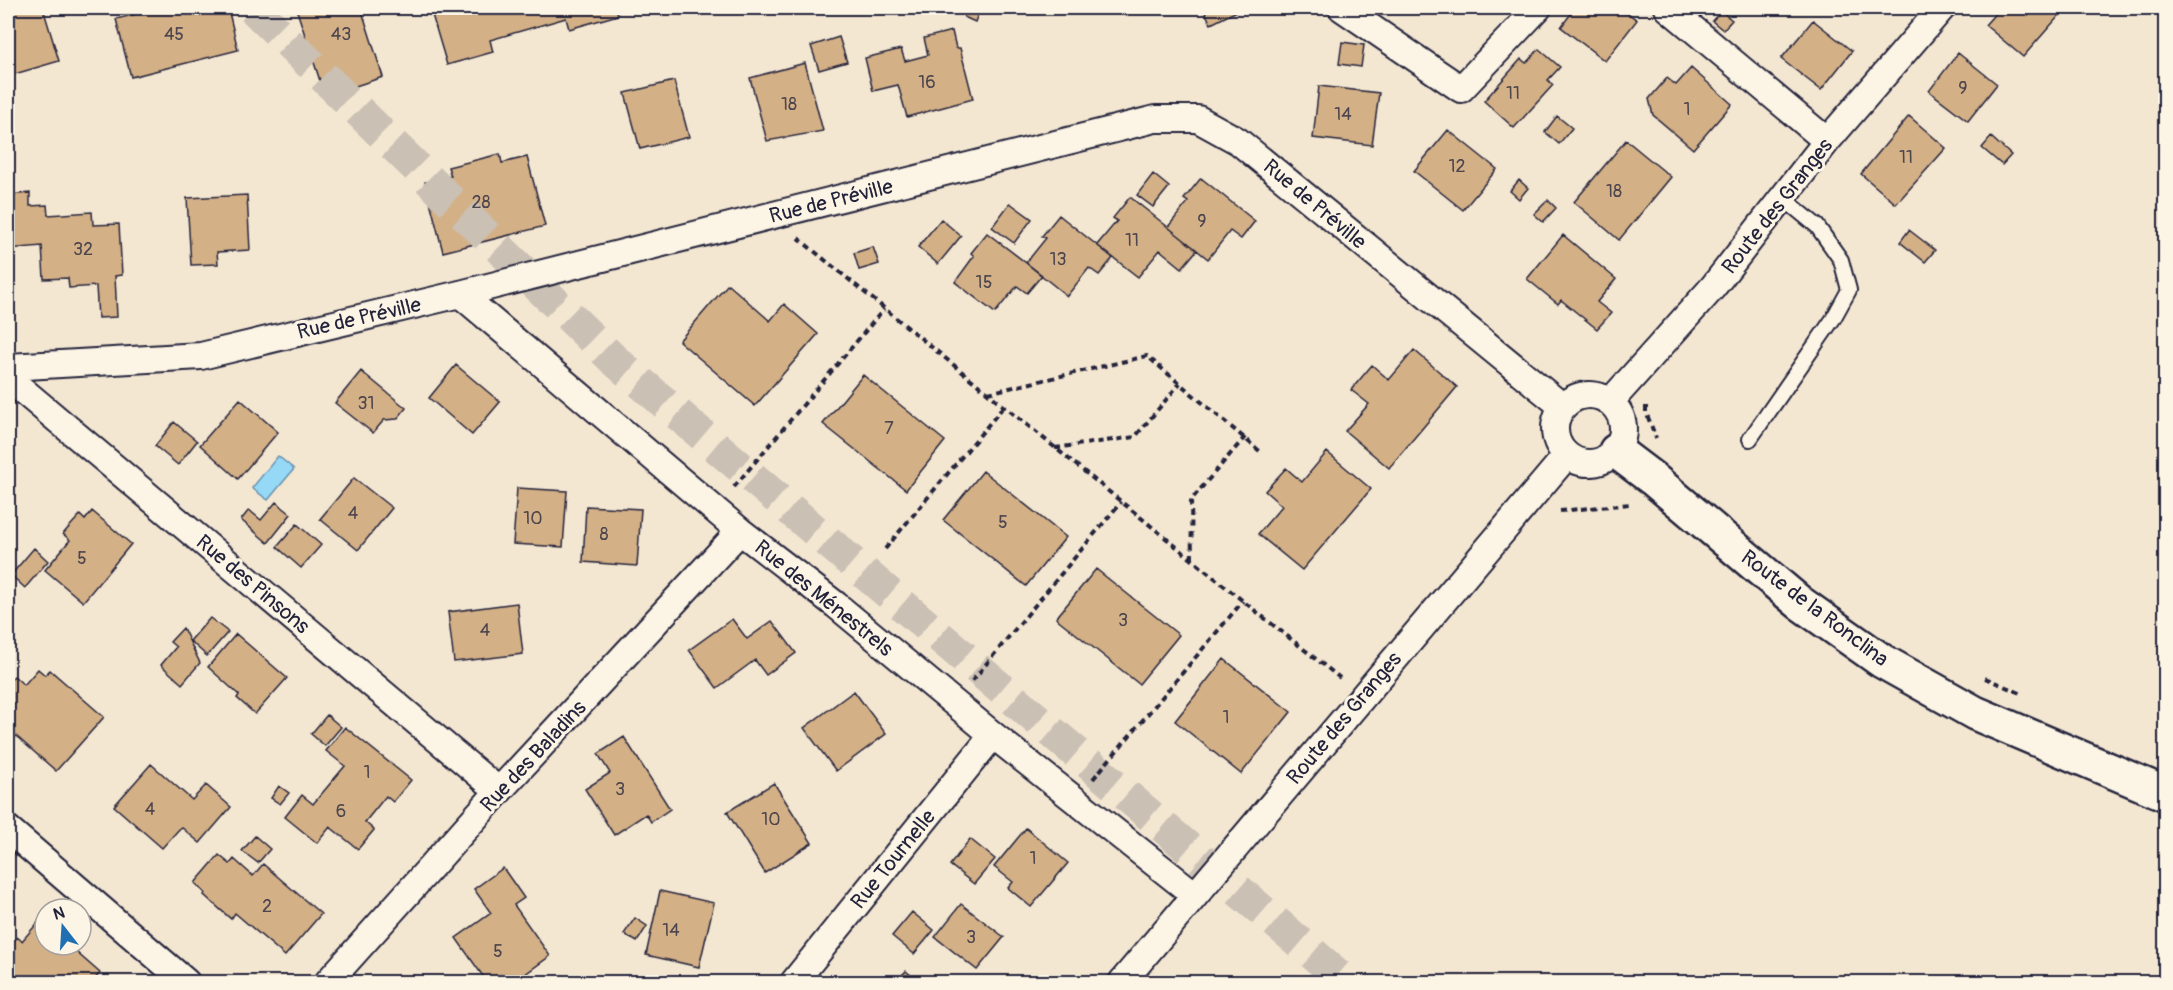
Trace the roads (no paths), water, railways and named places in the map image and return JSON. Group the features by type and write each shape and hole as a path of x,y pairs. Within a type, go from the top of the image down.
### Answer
{"street":[{"path":"1342,8 1461,89 1538,8"},
{"path":"1668,8 1827,141"},
{"name":"Route des Granges","path":"1610,402 1713,287 1827,141 1942,8"},
{"name":"Rue de Préville","path":"8,367 201,356 460,294 1155,119 1198,119 1238,141 1563,406"},
{"name":"Rue des Ménestrels","path":"460,294 740,531 836,605 993,735 1195,895"},
{"name":"Rue des Pinsons","path":"8,378 500,791"},
{"path":"1581,396 1601,397 1610,402 1617,409 1623,426 1623,434 1616,451 1603,460 1593,463 1574,460 1567,455 1556,440 1558,414 1563,406 1581,396"},
{"name":"Route de la Ronclina","path":"1616,451 1659,484 1800,603 1882,661 1975,713 2166,794"},
{"name":"Route des Granges","path":"1122,982 1567,455"},
{"name":"Rue des Baladins","path":"328,982 500,791 740,531"},
{"name":"Rue Tournelle","path":"794,982 993,735"},
{"path":"8,829 186,982"}],"lane":[{"path":"1750,439 1833,320 1849,290 1842,260 1817,226 1783,198"}],"water":[{"path":"278,456 294,469 268,500 252,488"}],"tunnel":[{"path":"253,8 613,359 1346,982"}]}
